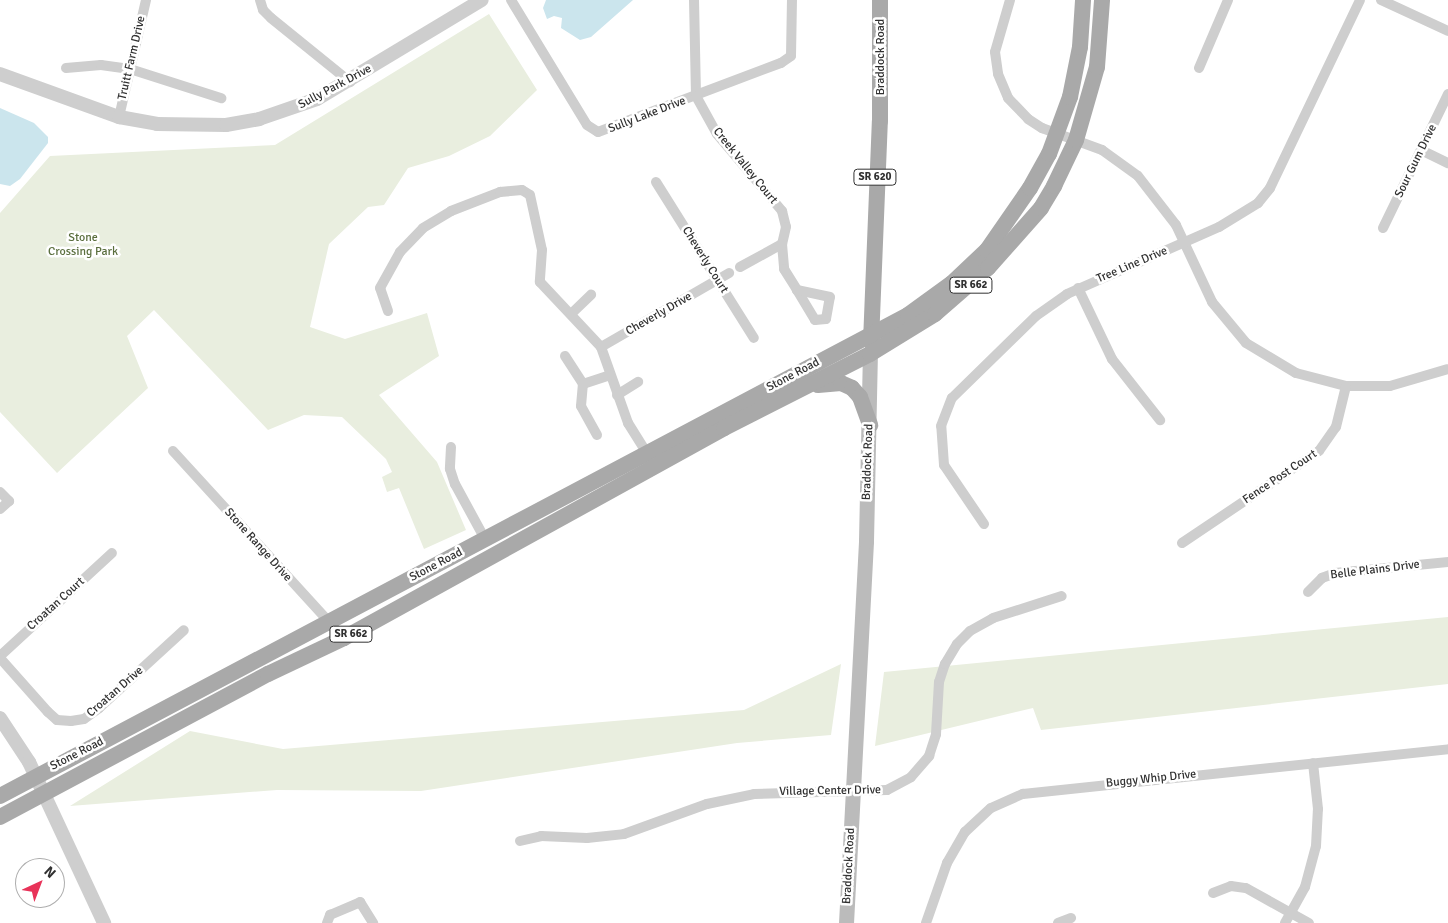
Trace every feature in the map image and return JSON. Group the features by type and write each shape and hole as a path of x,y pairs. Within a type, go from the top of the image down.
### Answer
{"main road":[{"name":"Braddock Road","path":"846,923 870,425 870,354 880,120 880,0"},
{"name":"SR 662","path":"871,334 908,315 952,283 987,250 1030,188 1057,133 1070,97 1080,47 1083,0"},
{"name":"SR 662","path":"870,354 936,314 988,268 1041,208 1076,140 1097,67 1102,0"},
{"name":"Stone Road","path":"0,817 44,796 252,683 344,638 871,334"},
{"name":"Stone Road","path":"0,796 35,775 330,623 485,539 808,386 870,354"},
{"path":"808,386 834,383 852,388 860,397 870,425"}],"street":[{"name":"Truitt Farm Drive","path":"119,117 146,0"},
{"path":"260,0 267,14 350,82"},
{"name":"Sully Park Drive","path":"0,74 119,117 183,126 226,125 292,110 350,82 482,0"},
{"name":"Sully Lake Drive","path":"511,0 587,125 594,130 604,132 791,56 792,0"},
{"name":"Creek Valley Court","path":"694,0 696,96 717,134 782,211 786,227 782,244 784,268 796,290"},
{"path":"1010,0 996,52 1001,84 1014,107 1028,119 1057,133 1102,150 1138,176 1167,210 1212,302 1246,343 1296,373 1346,386 1390,386 1448,369"},
{"path":"1199,68 1228,0"},
{"name":"Tree Line Drive","path":"984,524 944,465 940,444 944,414 957,391 1036,316 1078,288 1241,216 1264,196 1360,0"},
{"path":"1381,0 1448,31"},
{"path":"66,68 101,66 130,69 221,98"},
{"name":"Sour Gum Drive","path":"1383,228 1448,94"},
{"path":"1421,150 1448,163"},
{"name":"Cheverly Court","path":"656,182 754,338"},
{"path":"388,311 380,288 400,252 423,228 451,211 510,190 522,190 530,195 542,250 540,282 601,348 616,396 628,423 651,460"},
{"path":"740,267 782,244"},
{"name":"Cheverly Drive","path":"601,348 729,273"},
{"path":"1078,288 1112,359 1160,420"},
{"path":"571,314 591,295"},
{"path":"565,356 583,384 581,406 597,435"},
{"path":"583,384 610,375"},
{"path":"616,396 638,382"},
{"name":"Fence Post Court","path":"1182,543 1319,451 1336,427 1346,386"},
{"path":"451,447 450,469 455,484 485,539"},
{"name":"Stone Range Drive","path":"173,451 344,638"},
{"path":"0,492 9,501 0,510"},
{"name":"Croatan Court","path":"0,657 112,553"},
{"name":"Belle Plains Drive","path":"1308,592 1322,578 1335,573 1448,562"},
{"name":"Village Center Drive","path":"520,841 541,836 587,838 624,834 707,804 754,794 785,791 853,793 886,790 902,783 921,768 936,734 937,695 941,674 950,654 964,636 993,618 1062,596"},
{"name":"Croatan Drive","path":"0,657 57,720 84,719 99,708 184,630"},
{"path":"0,718 35,775 104,923"},
{"name":"Buggy Whip Drive","path":"926,923 956,845 977,819 1006,800 1041,790 1448,749"},
{"path":"1285,923 1305,887 1316,846 1318,809 1313,763"},
{"path":"1213,893 1231,886 1246,888 1309,923"},
{"path":"327,923 330,915 360,902 373,923"},
{"path":"1058,923 1071,918"}],"green space":[{"name":"Stone Crossing Park","path":"489,14 537,90 490,136 449,156 408,168 384,205 368,207 329,244 310,327 345,339 427,313 439,356 379,395 437,462 466,530 424,549 399,488 387,492 382,477 392,472 386,459 342,417 304,415 268,430 154,310 127,336 148,388 57,473 0,412 0,213 50,156 275,145"},
{"path":"1448,617 1448,684 1041,730 1033,708 875,746 884,672"},
{"path":"841,664 831,735 737,743 421,791 277,790 70,806 190,731 283,749 744,710"}],"water":[{"path":"546,0 633,0 591,37 580,40 561,28 562,18 554,16 547,19 543,8"},
{"path":"0,108 34,123 48,137 48,143 20,179 10,186 0,184"}]}
